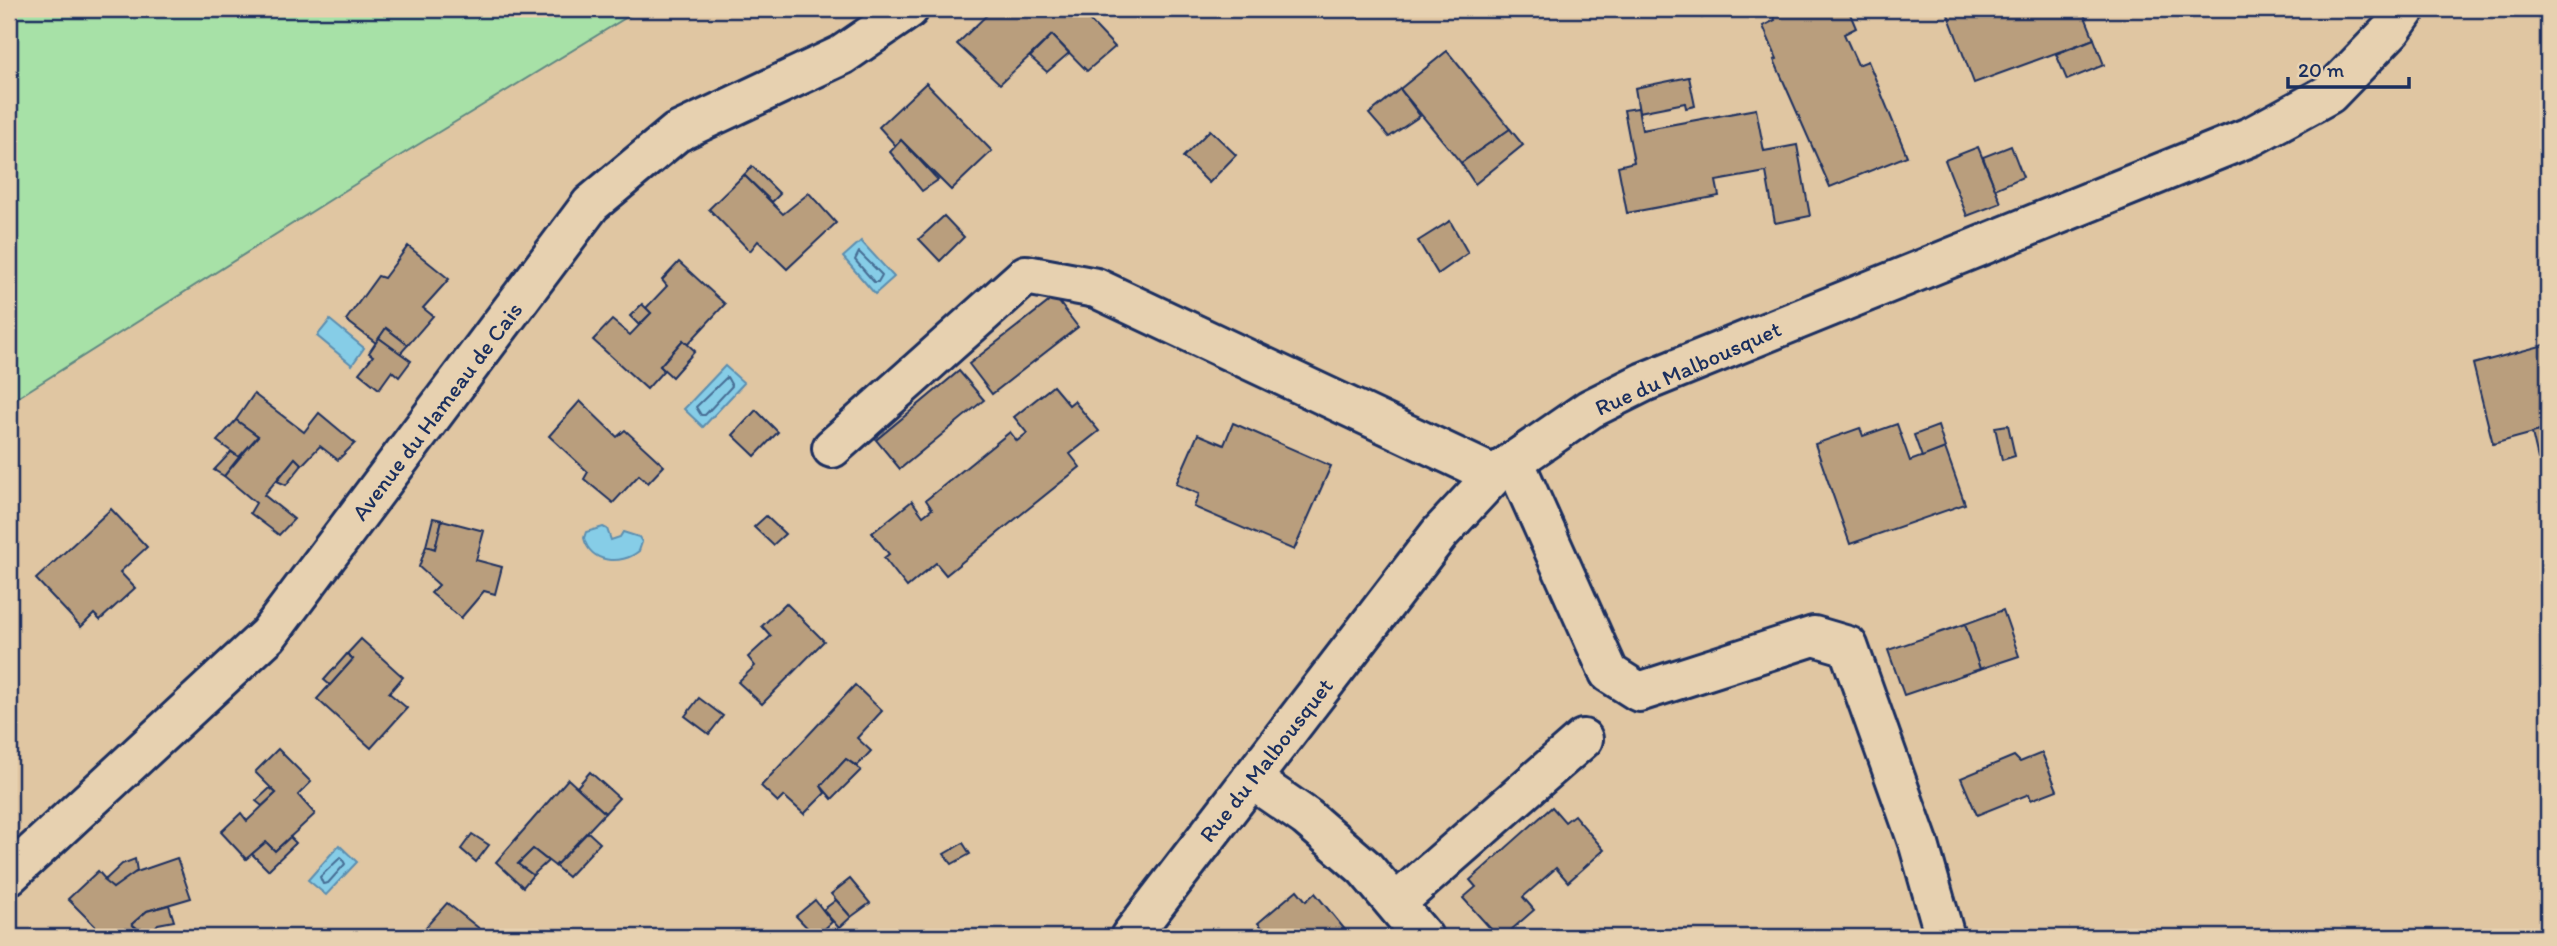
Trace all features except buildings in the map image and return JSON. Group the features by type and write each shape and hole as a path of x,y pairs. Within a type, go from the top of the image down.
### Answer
{"street":[{"name":"Avenue du Hameau de Cais","path":"9,876 268,635 591,204 676,133 842,55 909,9"},
{"name":"Rue du Malbousquet","path":"1130,937 1440,533 1504,468 1590,410 1644,382 2252,136 2329,94 2392,29 2406,9"},
{"path":"832,448 1026,275 1096,288 1504,468 1609,673 1639,692 1814,636 1848,646 1919,845 1945,937"},
{"path":"1396,904 1583,739"},
{"path":"1251,779 1316,826 1365,868 1423,937"}],"green space":[{"path":"9,9 640,9 406,152 9,403"}],"water":[{"path":"861,241 894,277 875,294 843,257"},
{"path":"330,320 364,348 352,365 317,336"},
{"path":"725,366 744,383 703,427 684,409"},
{"path":"603,527 607,529 611,540 620,537 623,532 639,537 642,542 639,551 624,559 615,560 607,560 593,553 584,538 586,532"},
{"path":"339,845 357,862 326,895 308,880"}]}
